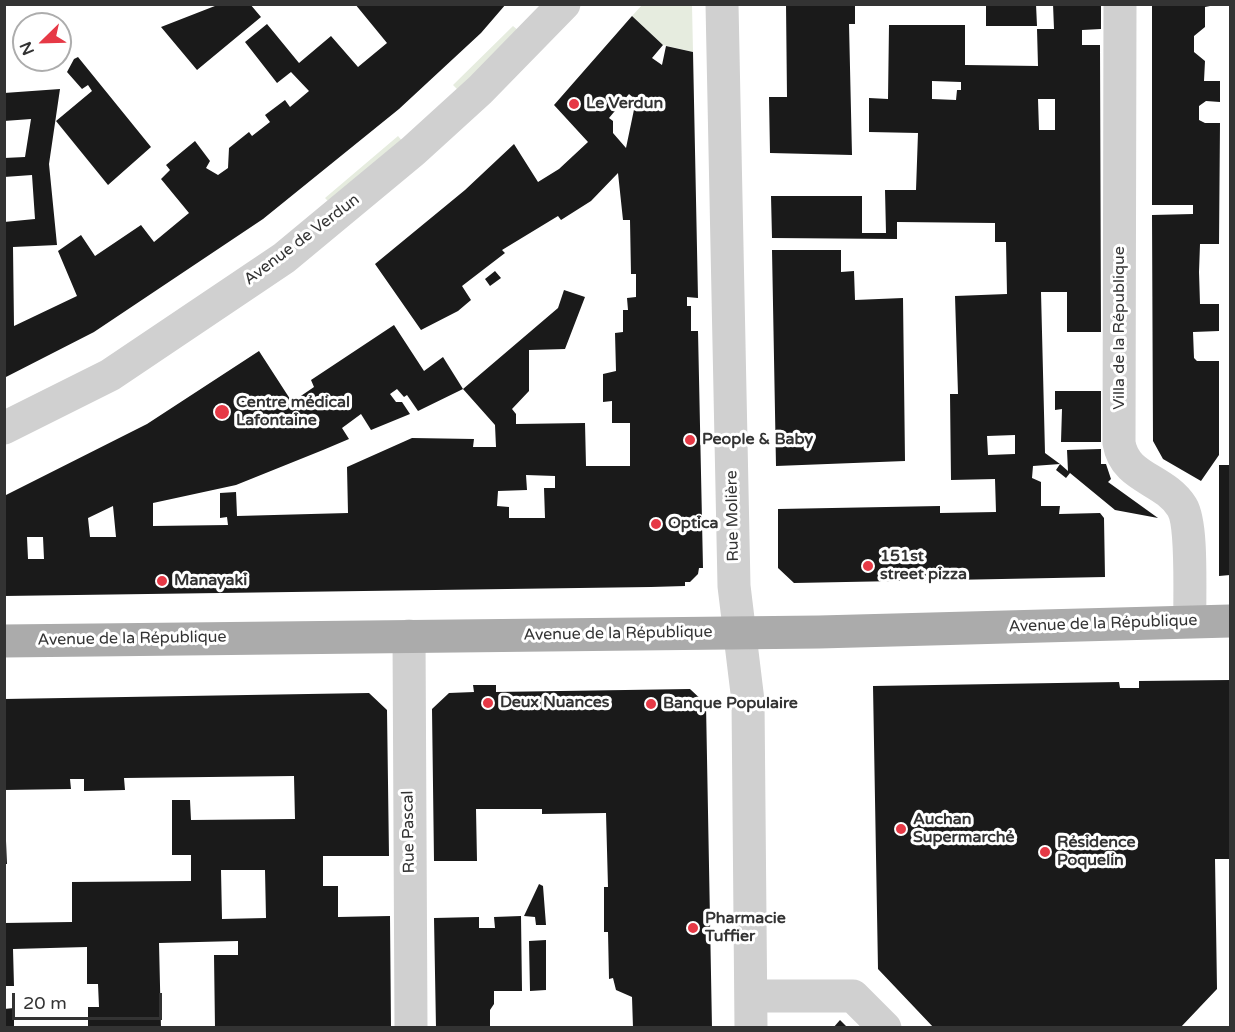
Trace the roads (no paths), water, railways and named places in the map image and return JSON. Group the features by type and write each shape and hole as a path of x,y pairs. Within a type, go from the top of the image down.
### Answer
{"main road":[{"name":"Avenue de la République","path":"4,641 740,632 1230,621"}],"street":[{"name":"Avenue de Verdun","path":"4,428 110,375 284,258 404,159 480,90 564,4"},
{"name":"Rue Molière","path":"722,4 734,586 748,701 757,1007"},
{"name":"Villa de la République","path":"1120,4 1119,443 1126,463 1134,471 1174,497 1187,519 1190,621"},
{"name":"Rue Pascal","path":"409,636 411,1028"},
{"path":"757,1007 853,996 885,1028"}],"place":[{"name":"Le Verdun","path":"574,104"},
{"name":"Centre médical Lafontaine","path":"222,412"},
{"name":"People & Baby","path":"690,440"},
{"name":"Optica","path":"656,524"},
{"name":"151st street pizza","path":"868,566"},
{"name":"Manayaki","path":"162,581"},
{"name":"Deux Nuances","path":"488,703"},
{"name":"Banque Populaire","path":"651,704"},
{"name":"Auchan Supermarché","path":"901,829"},
{"name":"Résidence Poquelin","path":"1045,852"},
{"name":"Pharmacie Tuffier","path":"693,928"}]}
